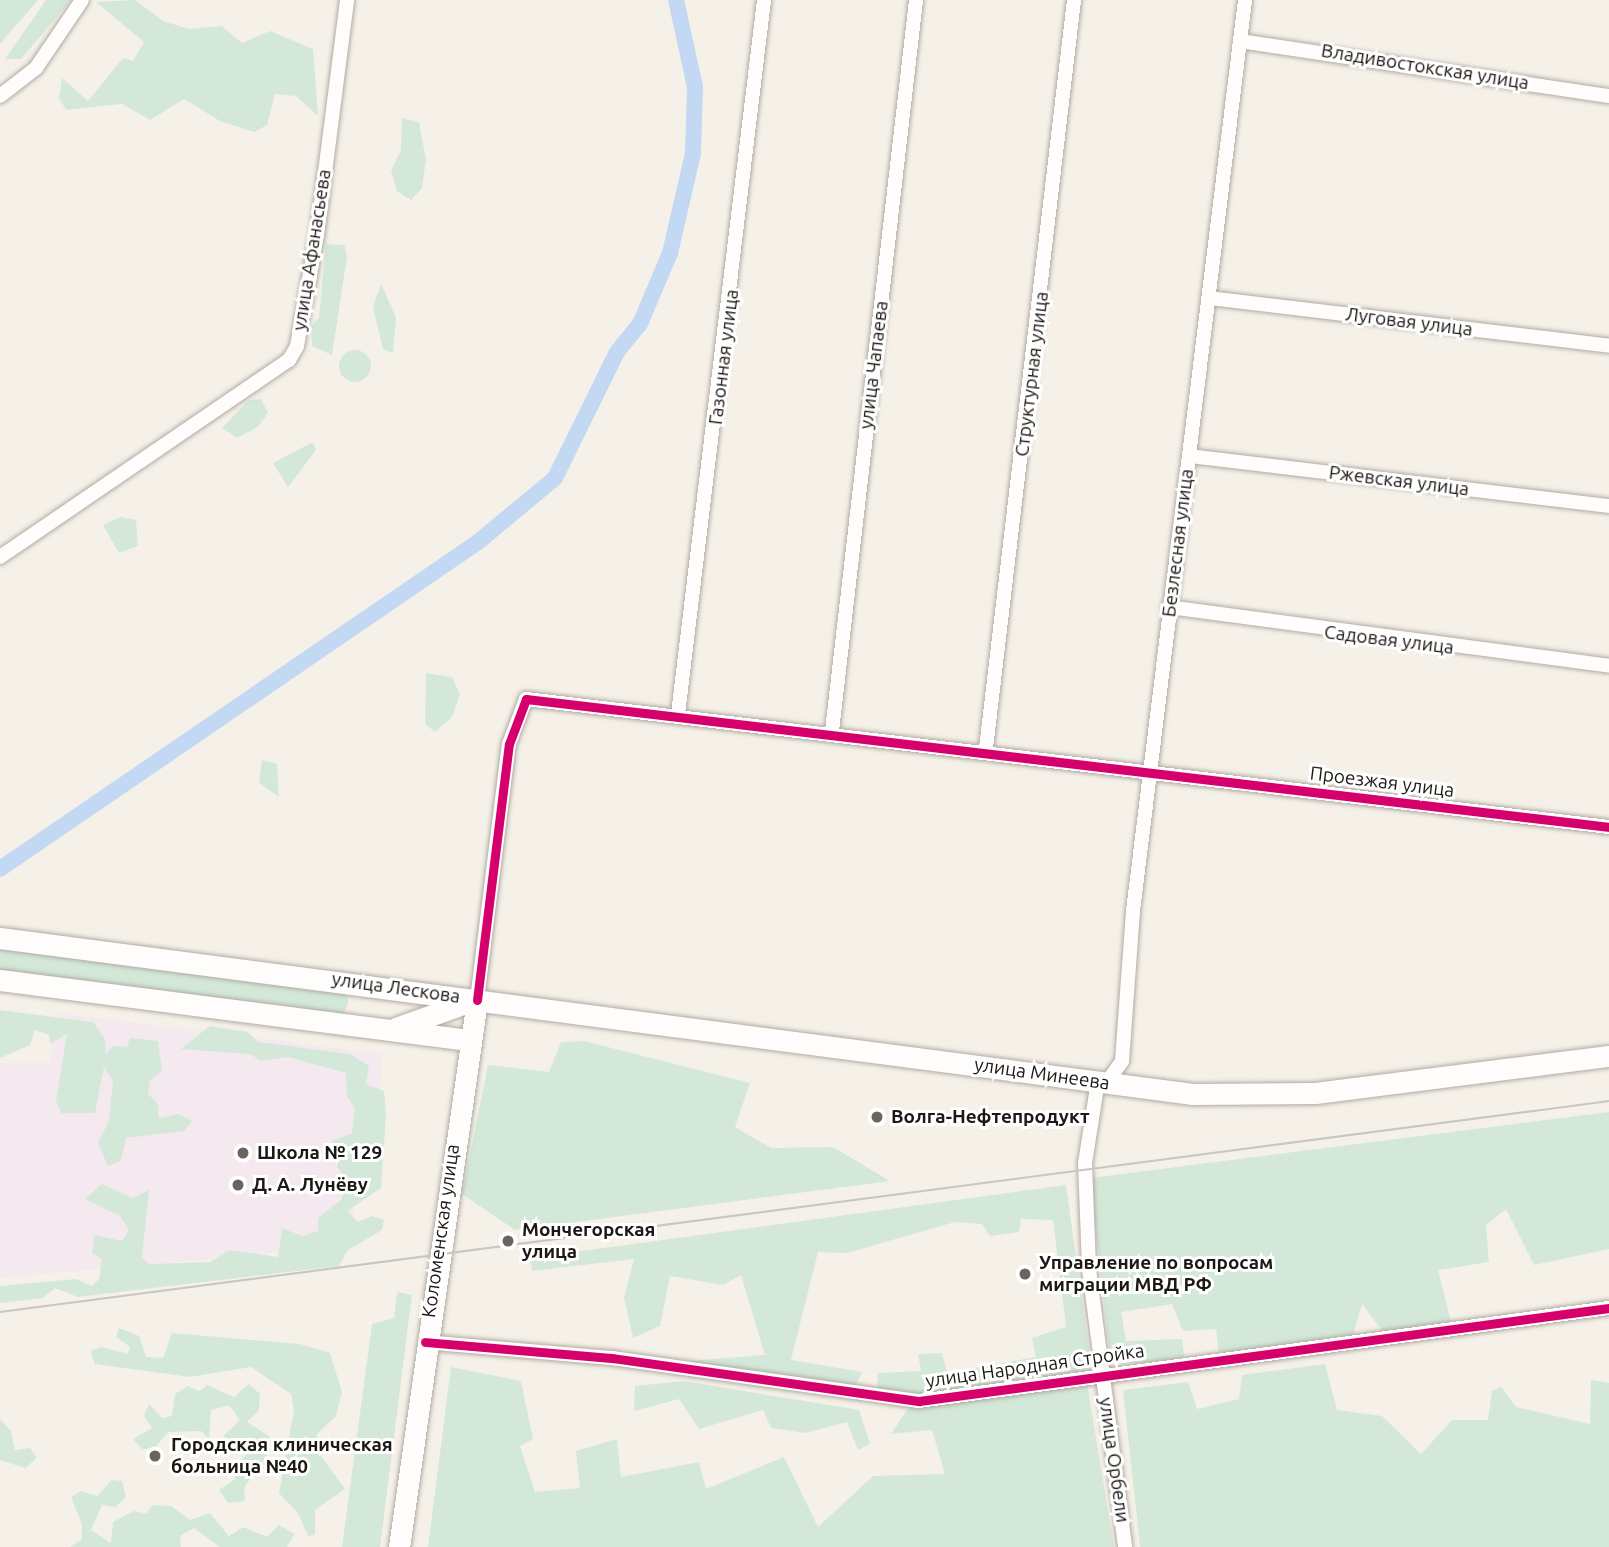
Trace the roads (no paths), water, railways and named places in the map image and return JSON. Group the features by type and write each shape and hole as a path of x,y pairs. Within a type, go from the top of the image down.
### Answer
{"main road":[{"name":"улица Лескова","path":"0,937 477,1000"},
{"name":"улица Лескова","path":"0,980 401,1026 477,1000"},
{"path":"397,988 419,1006 401,1026"},
{"name":"Коломенская улица","path":"399,1547 425,1342 477,1000"},
{"name":"улица Минеева","path":"477,1000 1103,1082 1265,1095 1609,1056"},
{"path":"401,1026 470,1040"}],"street":[{"path":"0,96 36,68 82,0"},
{"name":"улица Афанасьева","path":"0,557 289,360 297,346 317,235 347,0"},
{"name":"Газонная улица","path":"678,714 764,0"},
{"name":"улица Чапаева","path":"832,731 916,0"},
{"name":"Структурная улица","path":"986,748 1074,0"},
{"name":"Безлесная улица","path":"1103,1082 1122,1061 1169,607 1245,0"},
{"name":"Владивостокская улица","path":"1240,41 1609,96"},
{"name":"Луговая улица","path":"1209,298 1609,346"},
{"name":"Ржевская улица","path":"1189,456 1609,506"},
{"name":"Садовая улица","path":"1169,607 1609,666"},
{"name":"Проезжая улица","path":"477,1000 509,744 526,699 986,748 1150,773 1609,827"},
{"name":"улица Орбели","path":"1103,1082 1084,1171 1102,1374 1125,1547"},
{"name":"улица Народная Стройка","path":"425,1342 612,1358 919,1401 1102,1374 1609,1308"}],"waterway":[{"path":"0,869 478,542 555,478 617,352 640,324 670,253 693,153 695,87 676,0"}],"tram line":[{"path":"0,1312 1609,1101"}],"place":[{"name":"Волга-Нефтепродукт","path":"877,1117"},
{"name":"Школа № 129","path":"243,1153"},
{"name":"Д. А. Лунёву","path":"238,1185"},
{"name":"Мончегорская улица","path":"508,1241"},
{"name":"Управление по вопросам миграции МВД РФ","path":"1025,1274"},
{"name":"Городская клиническая больница №40","path":"155,1456"}]}
